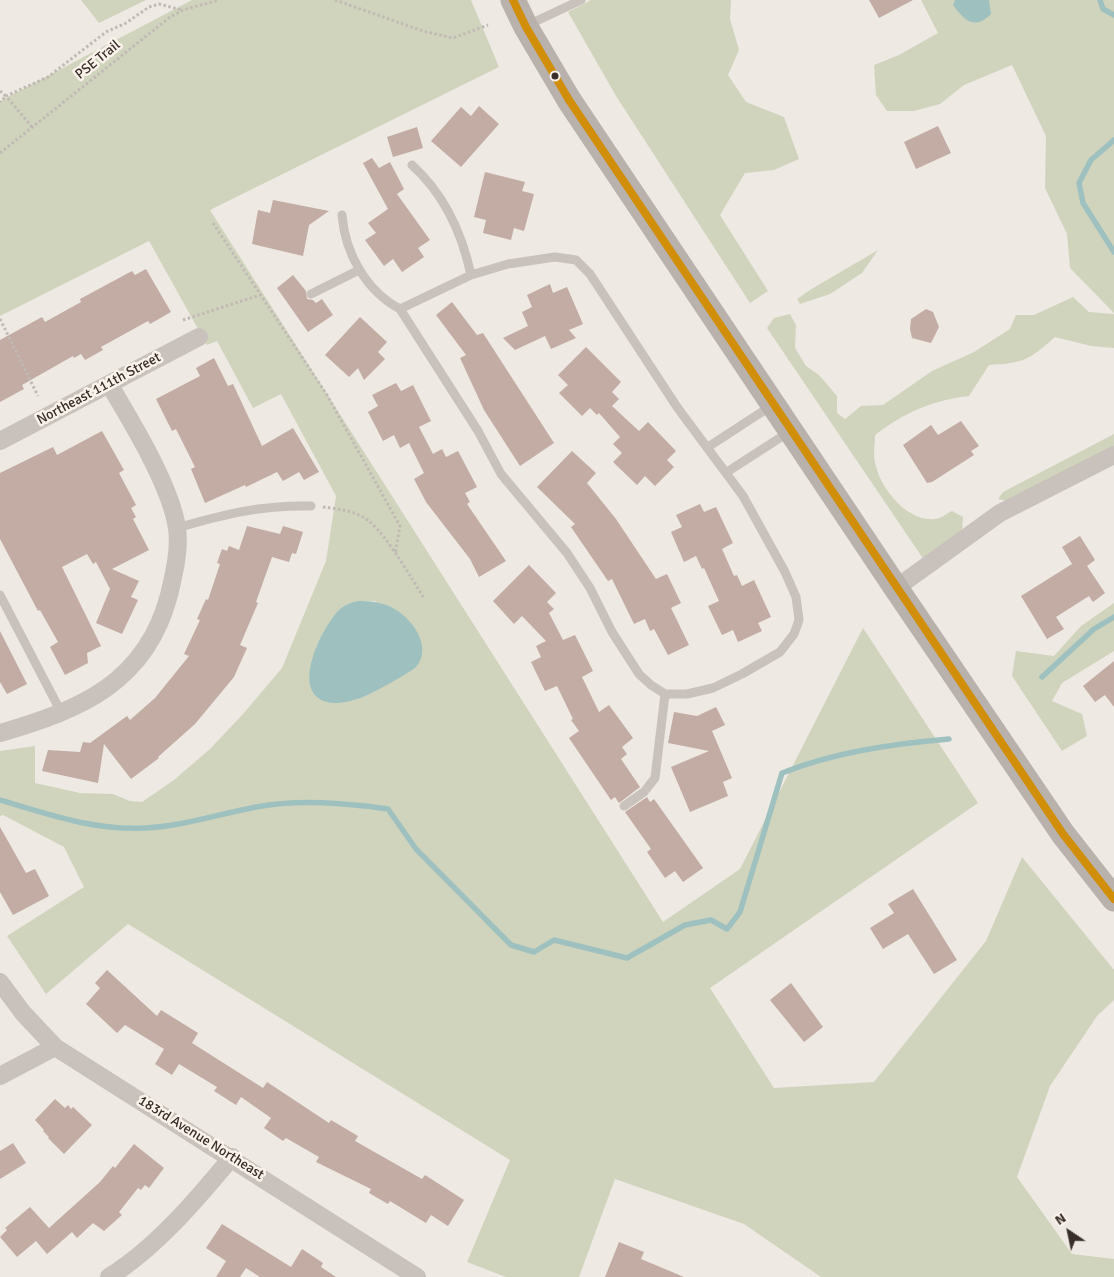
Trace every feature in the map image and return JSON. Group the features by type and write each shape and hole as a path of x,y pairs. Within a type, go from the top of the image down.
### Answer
{"main road":[{"path":"513,0 569,100 790,431 1063,834 1114,899"}],"street":[{"name":"Northeast 111th Street","path":"0,441 199,338"},
{"path":"0,733 62,714 97,696 118,681 137,662 156,634 174,574 177,536 152,462 109,384"},
{"path":"896,588 1000,513 1114,455"},
{"name":"183rd Avenue Northeast","path":"0,982 23,1013 56,1047 417,1277"},
{"path":"0,1076 56,1047"},
{"path":"109,1277 126,1266 184,1213 232,1158"}],"lane":[{"path":"526,26 581,0"},
{"path":"412,165 431,182 452,218 465,249 471,275"},
{"path":"342,215 344,237 360,270 386,301 400,309 478,431 501,474 567,554 590,588 612,632 639,674 665,694 686,694 704,690 742,674 780,652 794,634 799,620 796,597 785,572 727,472 677,406 590,274 576,260 555,257 508,264 471,275 400,309"},
{"path":"311,294 360,270"},
{"path":"708,447 774,405"},
{"path":"727,472 790,431"},
{"path":"177,536 251,509 282,505 311,506"},
{"path":"0,595 62,714"},
{"path":"624,806 644,792 655,778 665,694"}],"path":[{"path":"0,102 6,96 48,77 106,32 126,23 149,7 165,0"},
{"name":"PSE Trail","path":"0,153 170,17 183,10 219,0"},
{"path":"335,0 423,31 453,38 488,25"},
{"path":"159,4 183,10"},
{"path":"0,91 32,127"},
{"path":"213,223 327,395 400,526 395,554"},
{"path":"183,320 260,295"},
{"path":"0,319 38,396"},
{"path":"311,506 346,510 370,522 395,554 424,598"}],"green space":[{"path":"81,0 146,0 99,23"},
{"path":"192,0 471,0 499,67 210,210 663,922 740,869 863,628 978,803 710,988 774,1088 874,1082 986,941 1022,857 1114,970 1114,1000 1097,1016 1050,1086 1017,1177 1072,1254 1114,1259 1114,1277 821,1277 744,1224 615,1179 579,1277 506,1277 467,1262 510,1160 128,924 46,994 7,936 84,887 64,847 3,815 0,816 0,751 35,746 35,783 80,793 113,794 130,801 142,802 174,780 210,749 282,668 326,561 336,496 281,394 253,408 217,341 207,345 149,241 0,316 0,101","holes":["358,601 375,601 417,666 362,698 316,649 332,620 343,608"]},
{"path":"591,0 731,0 730,19 739,50 728,75 746,102 784,117 799,159 774,170 745,173 720,215 768,291 750,303 616,96 568,12"},
{"path":"921,0 1114,0 1114,313 1070,268 1067,234 1045,188 1046,136 1012,65 964,85 940,104 914,111 887,111 876,95 874,65 899,55 938,33"},
{"path":"878,250 862,273 830,294 800,304 797,299 810,290"},
{"path":"1073,297 1089,312 1114,314 1114,348 1091,346 1055,337 1039,351 1025,359 989,365 969,396 931,404 897,420 875,435 874,456 878,472 888,492 896,501 914,515 924,518 936,519 952,511 963,517 962,532 924,560 767,328 774,318 790,314 796,325 795,348 806,366 819,375 837,396 837,413 845,419 861,406 883,405 932,371 974,352 1010,329 1016,315 1034,315"},
{"path":"1114,434 1114,446 1067,474 1007,501 998,499 1003,492"},
{"path":"1114,603 1114,651 1062,683 1052,701 1082,714 1087,736 1062,751 1012,676 1016,651 1054,656 1081,626"}],"water":[{"path":"955,0 989,0 991,14 979,22 970,22 953,5"},
{"path":"358,601 383,604 398,611 405,617 412,624 421,640 421,658 413,669 365,696 344,702 327,702 316,696 310,686 312,659 331,619 343,607"}],"building":[{"path":"869,0 913,0 879,18"},
{"path":"479,106 499,124 461,167 431,141 461,107 471,116"},
{"path":"938,126 951,153 916,169 904,142"},
{"path":"417,127 423,148 393,157 387,137"},
{"path":"372,158 379,168 390,162 404,189 397,194 430,240 418,248 424,257 402,272 393,259 384,266 365,240 376,233 368,223 388,209 363,163"},
{"path":"485,172 525,182 522,191 534,194 524,231 514,228 511,240 483,233 486,220 474,217"},
{"path":"273,200 329,211 309,225 303,256 252,244 258,210 270,213"},
{"path":"146,269 171,312 150,324 148,321 101,347 103,350 85,360 81,354 74,358 73,356 22,385 24,389 0,402 0,340 42,317 45,322 81,302 80,299 132,271 135,275"},
{"path":"293,275 306,291 307,299 313,300 316,303 322,299 333,315 308,332 277,288"},
{"path":"550,284 553,293 567,287 583,324 569,330 576,338 551,349 545,336 515,350 503,338 528,326 522,312 532,307 527,295"},
{"path":"452,302 477,335 483,333 554,443 520,466 484,410 460,358 466,355 436,315"},
{"path":"926,309 933,312 939,327 931,343 912,338 910,329 911,319"},
{"path":"360,317 387,342 378,352 385,359 364,380 358,368 349,377 325,355"},
{"path":"586,347 621,382 612,392 619,399 612,406 639,431 648,422 676,451 667,460 674,467 655,486 645,476 637,485 613,462 622,453 613,444 620,437 599,413 597,415 590,408 582,416 559,393 568,385 558,375"},
{"path":"214,358 228,386 233,384 262,446 293,428 319,472 304,480 299,472 283,481 277,472 246,487 245,485 205,503 191,469 195,467 176,429 172,431 156,399 200,376 196,368"},
{"path":"396,383 401,391 413,385 431,421 419,427 433,454 442,449 446,457 458,451 477,487 465,493 470,502 467,504 506,561 479,577 470,559 426,502 414,479 424,473 409,443 400,448 394,435 383,441 368,412 378,406 372,395"},
{"path":"961,421 979,446 971,451 974,455 932,482 927,483 903,445 931,425 938,435"},
{"path":"102,431 124,470 119,473 136,505 131,508 136,517 133,519 149,550 112,569 139,581 131,597 138,600 122,634 96,623 110,589 96,562 93,564 87,554 62,567 101,646 87,653 88,663 65,675 50,647 58,642 40,610 38,611 0,539 0,473 53,447 57,455"},
{"path":"572,451 596,473 587,483 616,519 656,579 667,574 681,603 671,608 689,645 668,655 654,629 650,631 645,619 634,624 612,579 608,581 571,527 575,524 537,487"},
{"path":"700,504 704,512 716,507 733,543 722,549 734,576 737,575 742,586 754,580 771,617 758,623 762,631 738,642 733,630 722,635 708,606 719,601 704,568 702,569 696,556 684,562 671,532 682,527 676,515"},
{"path":"247,526 280,534 283,526 303,532 296,554 292,553 289,562 272,557 256,602 258,603 240,645 247,648 234,677 195,724 159,758 131,779 104,744 98,783 42,771 48,750 80,752 83,742 90,743 127,716 130,720 155,698 189,656 184,654 200,620 197,619 206,599 208,600 220,564 217,563 222,549 227,551 229,546 239,550"},
{"path":"1080,536 1095,560 1087,566 1105,593 1093,602 1089,596 1056,617 1064,629 1047,639 1021,596 1072,564 1062,547"},
{"path":"529,565 556,593 547,602 554,609 549,613 563,640 575,635 593,671 582,677 599,712 609,705 633,738 622,747 627,754 621,759 640,787 619,803 615,797 611,800 569,738 579,731 571,720 573,719 557,686 545,691 531,662 541,657 536,646 546,641 522,616 514,624 493,601"},
{"path":"0,631 27,684 7,694 0,682"},
{"path":"1114,661 1114,707 1105,695 1095,702 1083,686"},
{"path":"716,707 725,725 712,731 732,778 723,782 728,796 690,812 671,767 709,751 668,743 674,712 697,716"},
{"path":"647,797 650,802 654,799 703,868 683,882 675,871 665,878 647,852 651,849 625,812"},
{"path":"0,827 26,873 35,869 49,896 13,915 0,892"},
{"path":"913,889 957,960 934,974 908,934 883,949 870,928 894,913 888,904"},
{"path":"107,970 157,1016 161,1010 198,1033 192,1043 263,1088 267,1082 329,1123 331,1120 358,1136 355,1141 422,1179 425,1175 464,1200 448,1226 431,1215 426,1223 390,1201 388,1204 369,1193 371,1189 316,1162 319,1157 286,1138 283,1141 264,1128 271,1118 241,1097 236,1105 214,1091 217,1087 179,1064 172,1075 155,1064 164,1049 125,1025 117,1033 86,1004 100,988 95,983"},
{"path":"791,983 823,1027 804,1042 770,1000"},
{"path":"55,1099 65,1108 68,1105 71,1109 73,1107 92,1125 64,1154 48,1138 35,1120"},
{"path":"13,1143 26,1163 0,1179 0,1151"},
{"path":"134,1144 164,1168 149,1188 145,1185 141,1190 138,1188 119,1212 122,1215 104,1231 93,1223 77,1238 72,1232 47,1254 36,1241 17,1257 0,1237 7,1230 5,1228 30,1207 49,1228 100,1182 113,1166 115,1168"},
{"path":"222,1224 291,1267 302,1249 323,1263 321,1267 336,1277 260,1277 246,1268 240,1277 216,1277 226,1261 206,1248"},
{"path":"619,1242 644,1252 641,1259 684,1277 605,1277"}],"waterway":[{"path":"1100,0 1103,9 1114,15"},
{"path":"1114,140 1091,160 1079,183 1083,203 1114,252"},
{"path":"1042,677 1094,629 1114,617"},
{"path":"0,800 71,820 108,827 126,828 173,825 256,807 289,803 355,805 388,809 416,849 511,945 534,952 554,940 627,958 685,925 711,920 727,929 740,912 782,773 843,754 906,743 949,739"}],"transit line":[{"path":"513,0 526,27 569,100 1063,834 1114,899"}]}
